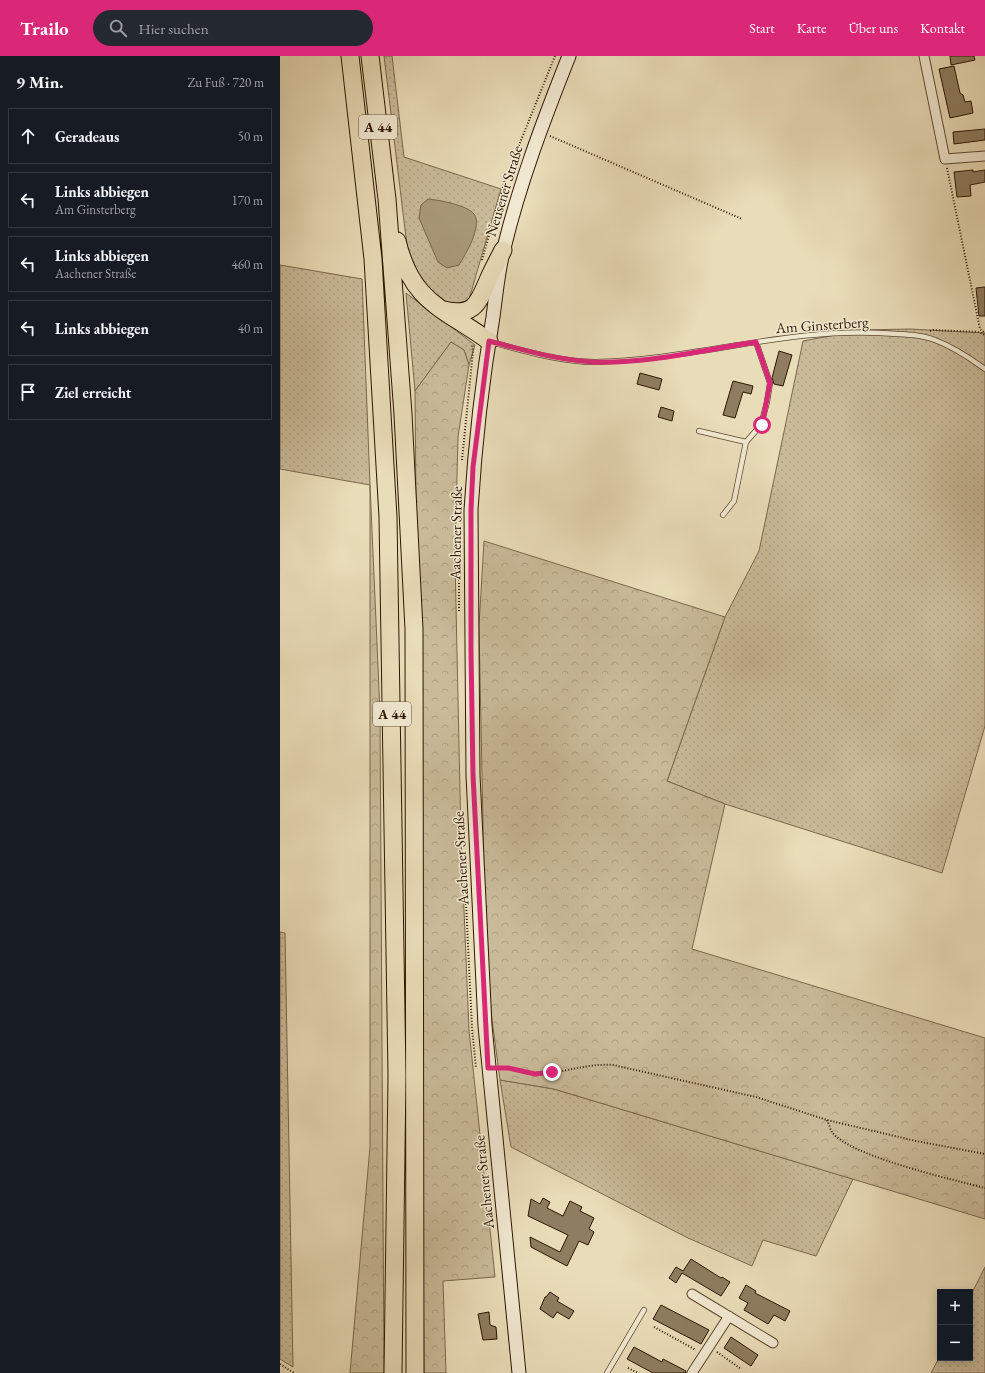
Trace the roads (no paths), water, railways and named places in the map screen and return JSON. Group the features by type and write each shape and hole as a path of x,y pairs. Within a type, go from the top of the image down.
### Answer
{"highway":[{"name":"A 44","path":"350,56 373,259 388,517 397,1076 393,1373"},
{"name":"A 44","path":"370,56 386,199 403,414 414,629 414,1373"},
{"path":"386,199 398,247 408,274 424,296 441,310 489,341"},
{"path":"441,310 460,313 476,305 482,298 489,278 503,250"}],"main road":[{"name":"Neusener Straße","path":"489,341 503,250 518,197 540,131 569,56"},
{"name":"Aachener Straße","path":"489,341 473,467 471,510 473,775 482,1069 519,1373"}],"street":[{"path":"924,56 945,159 985,156"},
{"path":"692,1294 773,1343"},
{"path":"692,1373 729,1316"}],"lane":[{"name":"Am Ginsterberg","path":"489,341 563,358 594,362 669,356 805,335 860,332 904,334 935,340 972,359 985,369"},
{"path":"724,515 734,501 746,442 762,425 770,383 756,342"},
{"path":"699,431 746,442"},
{"path":"607,1373 644,1310"}]}
